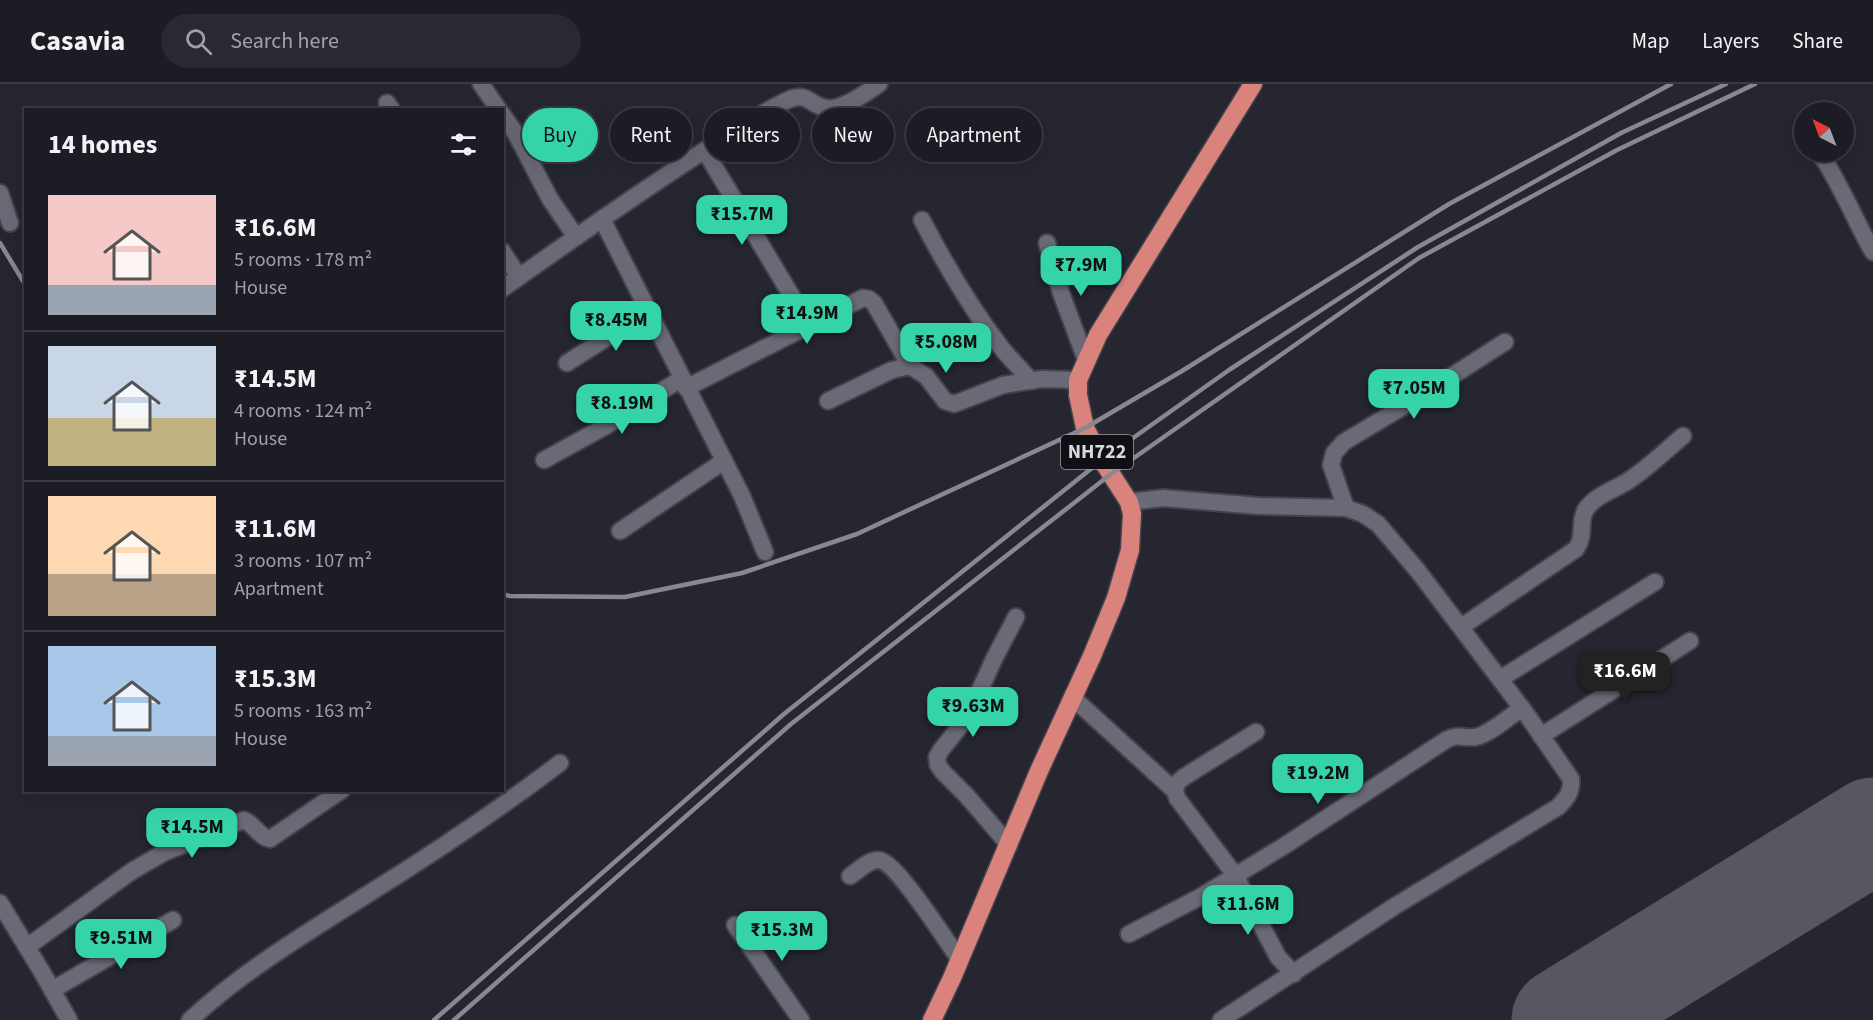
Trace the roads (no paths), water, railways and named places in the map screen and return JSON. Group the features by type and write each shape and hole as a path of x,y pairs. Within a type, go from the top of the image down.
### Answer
{"highway":[{"name":"NH722","path":"932,1020 960,960 1072,697 1092,656 1125,571 1131,537 1132,514 1129,502 1085,428 1077,395 1078,380 1104,325 1251,85"}],"street":[{"path":"481,84 498,108"},
{"path":"811,84 817,105"},
{"path":"776,108 797,97 808,98 826,108 836,108 879,84"},
{"path":"504,117 516,134 550,199 576,237"},
{"path":"504,288 704,152"},
{"path":"712,162 809,325"},
{"path":"1825,162 1839,184 1873,252"},
{"path":"0,192 10,223"},
{"path":"602,219 742,496 765,552"},
{"path":"922,220 942,259 983,323 1001,348 1031,381"},
{"path":"1047,243 1061,293 1086,360"},
{"path":"504,254 519,277"},
{"path":"544,460 684,384 863,298 869,299 910,366 926,376 945,401 954,404 1003,385 1031,381 1078,380"},
{"path":"567,363 648,312"},
{"path":"1346,508 1331,465 1334,453 1344,442 1505,342"},
{"path":"828,400 892,370 910,366"},
{"path":"1461,627 1576,549 1583,534 1582,516 1587,507 1636,475 1683,436"},
{"path":"620,531 724,461"},
{"path":"1129,502 1163,498 1259,506 1346,508 1363,514 1378,524 1418,571 1522,708 1571,779 1572,788 1567,798 1558,807 1395,906 1221,1020"},
{"path":"1500,680 1655,582"},
{"path":"1009,845 943,772 938,765 937,757 974,704 1016,617"},
{"path":"1541,735 1690,641"},
{"path":"1072,697 1174,791 1235,875 1278,957 1294,974"},
{"path":"1129,934 1200,897 1322,822 1446,740 1455,736 1474,737 1482,734 1522,708"},
{"path":"1174,791 1177,783 1184,777 1256,732"},
{"path":"190,1020 267,959 451,841 560,763"},
{"path":"27,947 104,890 165,852 244,820 264,837 270,839 339,792"},
{"path":"850,876 877,860 884,861 891,866 903,879 960,960"},
{"path":"0,903 69,1020"},
{"path":"52,990 173,920"},
{"path":"735,925 801,1020"}],"railway":[{"path":"504,594 625,597 742,573 857,534 1085,428 1182,371 1449,204 1671,84"},
{"path":"434,1020 784,714 1102,460 1229,370 1418,247 1621,133 1726,84"},
{"path":"454,1020 791,724 1111,474 1419,258 1617,150 1755,84"},
{"path":"0,243 24,283"}]}
